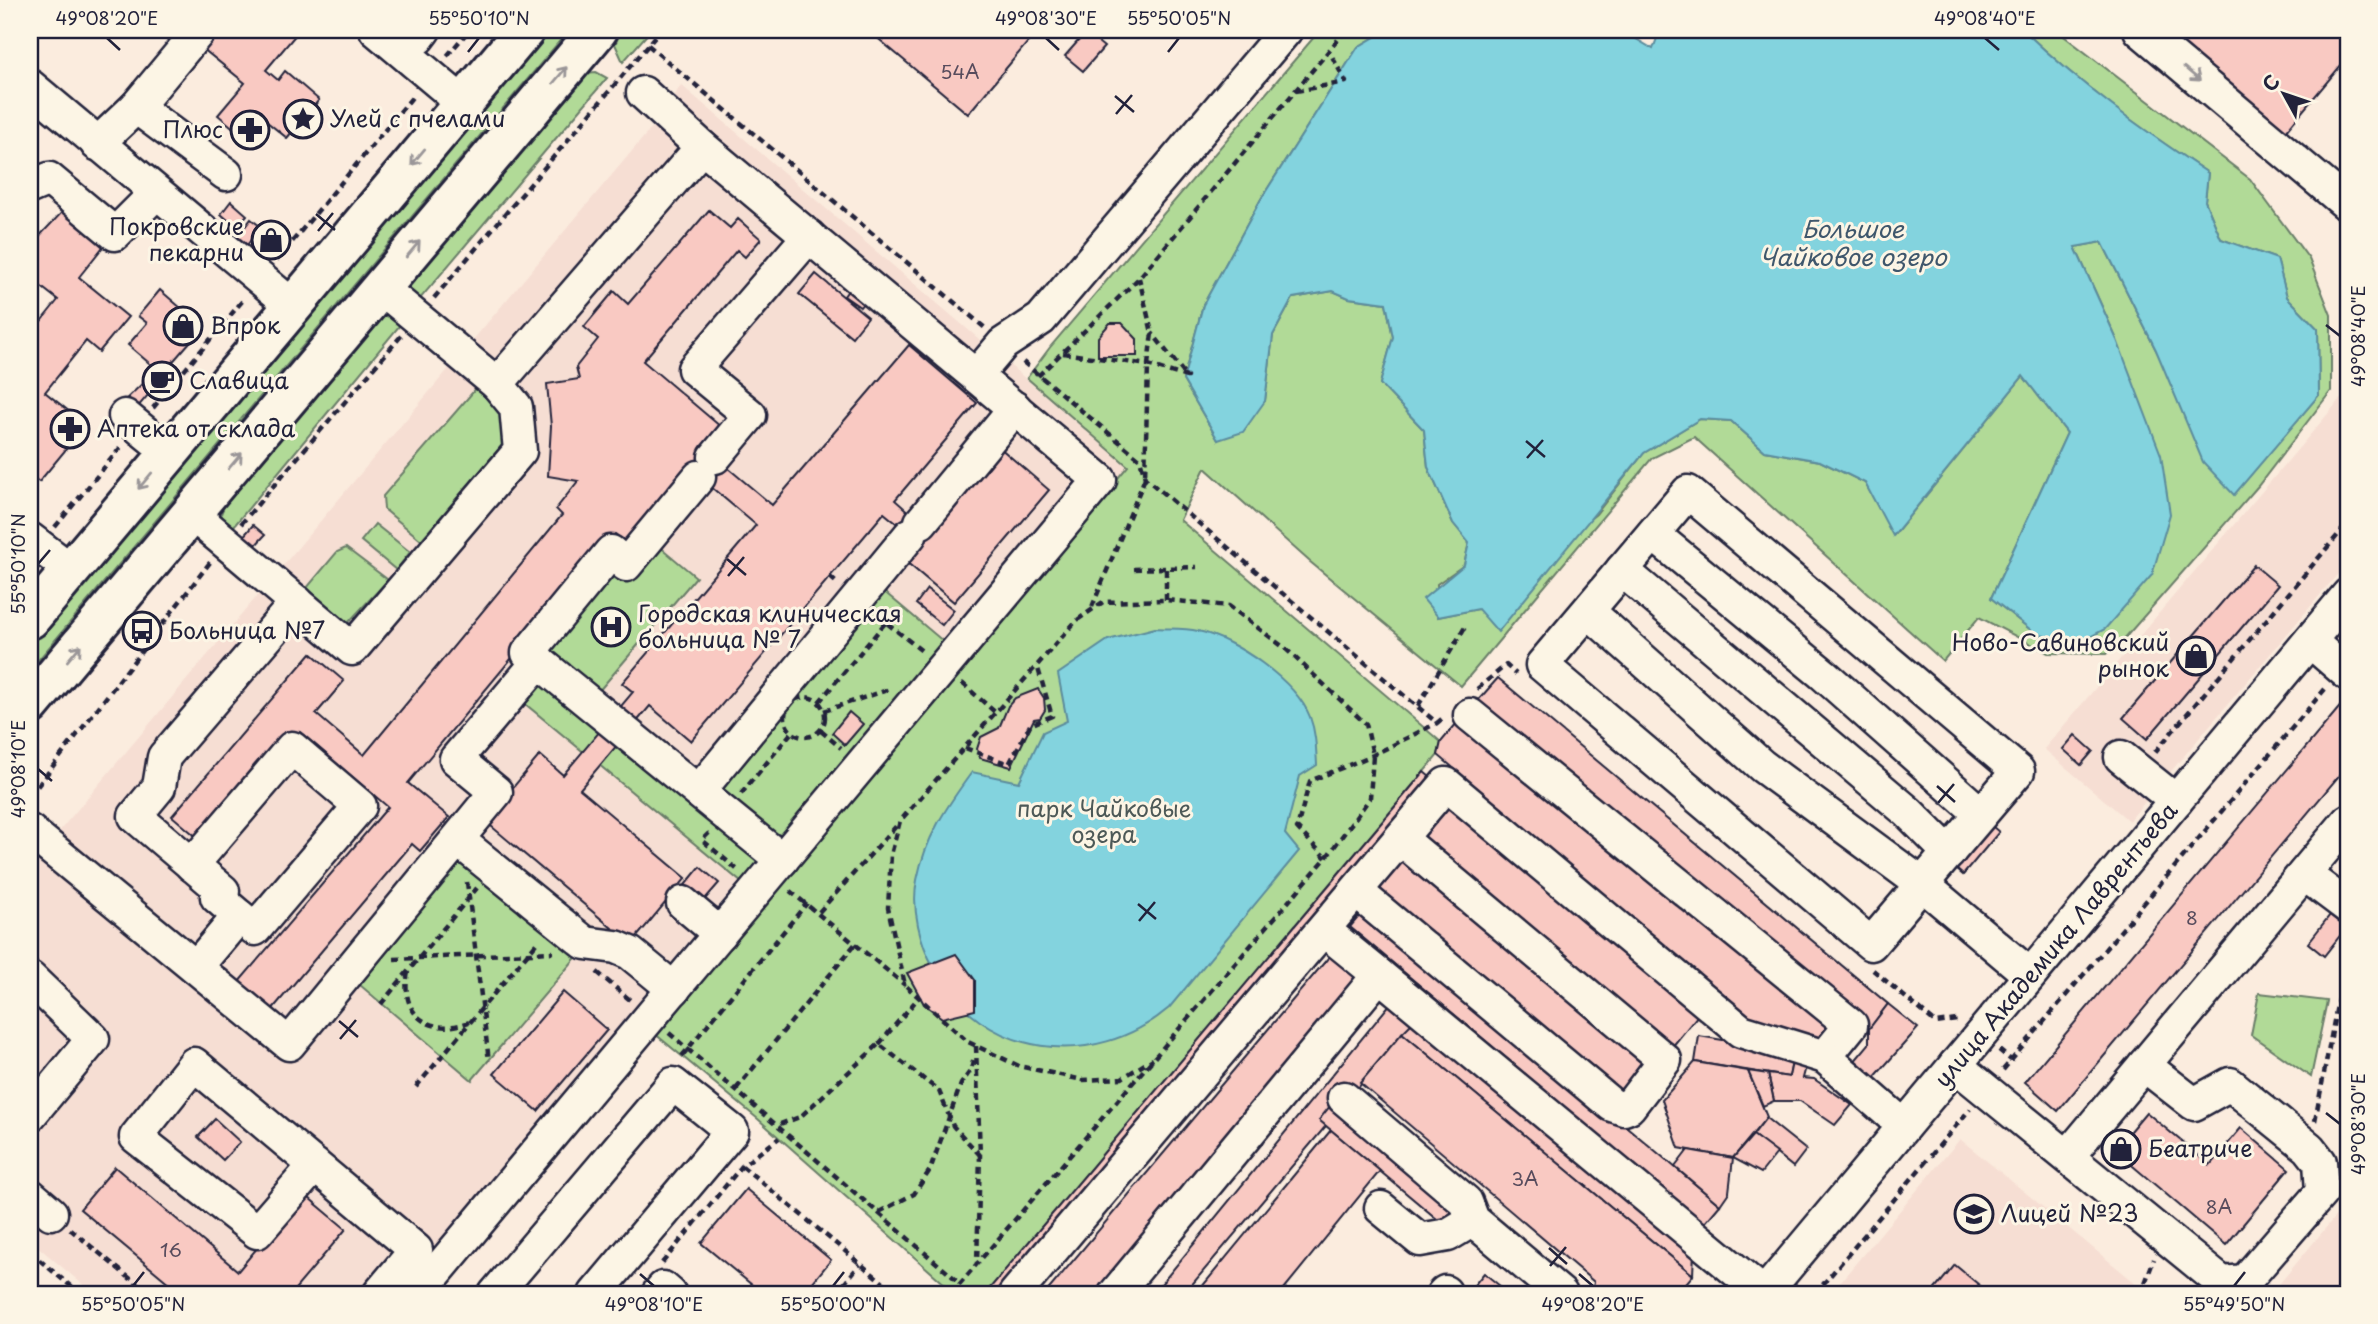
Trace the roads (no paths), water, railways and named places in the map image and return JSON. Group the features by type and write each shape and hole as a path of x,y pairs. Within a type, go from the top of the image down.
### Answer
{"main road":[{"path":"30,619 524,30"},
{"path":"30,705 598,30"}],"street":[{"path":"97,144 136,107 200,30"},
{"path":"376,30 463,103"},
{"path":"408,30 418,38 424,30"},
{"path":"976,376 1003,344 1041,319 1286,30"},
{"path":"2140,30 2348,205"},
{"path":"30,86 155,194 293,306"},
{"path":"435,1288 674,989 1100,480 702,147 643,93"},
{"path":"136,107 226,174"},
{"path":"497,384 702,147"},
{"path":"30,187 49,179 115,234 155,194"},
{"path":"782,860 528,653 611,552 626,565 750,415 694,369 809,236"},
{"path":"191,513 352,649 520,451 516,407 497,384 381,288"},
{"path":"699,791 1015,408"},
{"path":"125,416 170,453"},
{"path":"1688,492 2018,771 1871,944 1542,665 1653,534 1688,492"},
{"path":"1653,534 1823,674 1981,814"},
{"path":"30,539 71,570"},
{"path":"1622,570 1908,812 1949,853"},
{"name":"улица Академика Лаврентьева","path":"1764,1294 2348,595"},
{"path":"192,865 292,748 360,806 255,929 217,897 223,891 192,865 135,816 159,787 164,757 297,602"},
{"path":"1588,611 1762,766 1922,884 2030,975"},
{"path":"2309,641 2345,672"},
{"path":"31,834 289,1044 496,793 456,759 539,661"},
{"path":"1461,709 1851,1025 1825,1057"},
{"path":"2130,764 2176,801"},
{"path":"1015,1294 1446,784 1727,1016 1741,1031 1825,1057 1904,1126"},
{"path":"2068,1156 2348,821"},
{"path":"1357,892 1612,1105 1624,1109 1629,1107 1665,1060 1401,839"},
{"path":"453,845 585,943 616,947 630,953 674,989"},
{"path":"2304,874 2348,907"},
{"path":"683,903 720,934"},
{"path":"196,967 239,916"},
{"path":"1325,930 1764,1294"},
{"path":"1115,1294 1379,975"},
{"path":"30,978 93,1039 30,1115"},
{"path":"315,1165 257,1232 135,1137 194,1064 315,1165 416,1250 379,1294"},
{"path":"1955,1065 2222,1283 2245,1281 2322,1192 2320,1162 2309,1148 2230,1084 2194,1104 2144,1065"},
{"path":"495,1294 673,1084 732,1131 595,1294"},
{"path":"1343,1098 1466,1202 1473,1220 1561,1294"},
{"path":"1381,1208 1420,1240 1448,1235 1473,1220"}],"water":[{"name":"Большое Чайковое озеро","path":"1387,30 1621,30 1653,49 1660,30 2023,30 2112,106 2208,173 2205,201 2221,239 2277,259 2287,297 2318,329 2319,395 2234,495 2203,462 2156,350 2102,242 2075,247 2117,340 2161,455 2170,514 2152,575 2105,629 2077,644 2036,634 1991,598 2067,433 2023,376 1893,536 1865,483 1820,461 1765,451 1731,421 1700,419 1644,453 1498,632 1478,609 1438,617 1423,599 1464,565 1469,543 1453,523 1428,467 1424,430 1380,384 1393,337 1386,303 1349,298 1333,291 1293,298 1273,335 1265,401 1243,432 1218,440 1183,380 1203,305 1261,199 1358,47"},
{"path":"1155,628 1198,631 1229,643 1278,676 1303,703 1313,729 1317,765 1300,776 1285,834 1299,851 1169,1008 1139,1028 1107,1041 1074,1047 1041,1046 1009,1037 980,1021 955,998 929,958 918,926 915,902 917,880 925,850 946,810 972,772 1019,782 1043,732 1067,721 1058,674 1108,640"}],"place":[{"name":"Улей с пчелами","path":"303,119"},
{"name":"Плюс","path":"250,130"},
{"name":"Покровские пекарни","path":"271,240"},
{"name":"Впрок","path":"183,326"},
{"name":"Славица","path":"162,381"},
{"name":"Аптека от склада","path":"70,429"},
{"name":"Городская клиническая больница № 7","path":"611,627"},
{"name":"Больница №7","path":"142,631"},
{"name":"Ново-Савиновский рынок","path":"2196,656"},
{"name":"Беатриче","path":"2121,1149"},
{"name":"Лицей №23","path":"1974,1214"}],"park label":[{"name":"парк Чайковые озера","path":"1104,822"}]}
